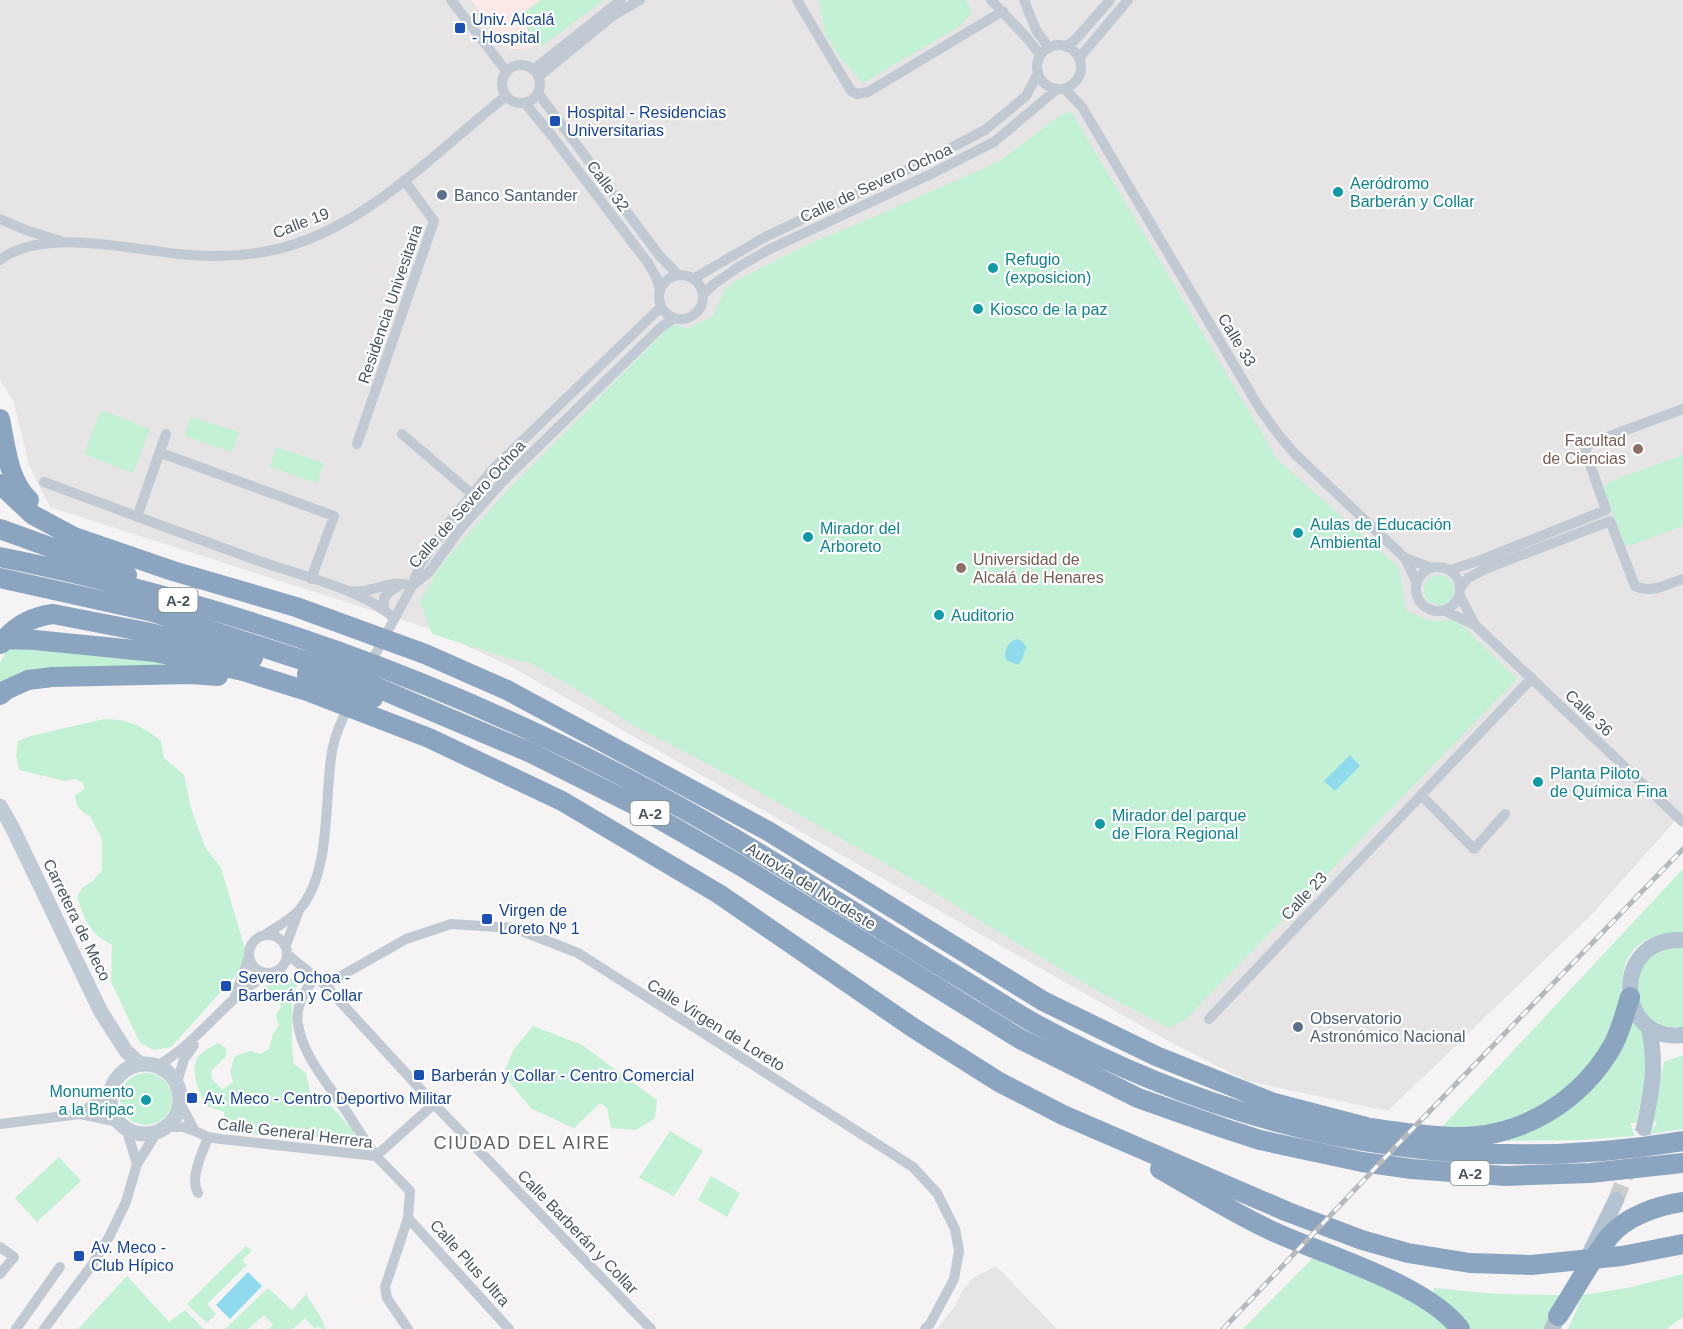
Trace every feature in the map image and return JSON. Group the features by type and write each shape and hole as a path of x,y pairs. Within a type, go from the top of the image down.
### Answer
{"highway":[{"path":"0,419 9,462 20,492 61,531"},
{"path":"0,484 33,515 90,544 296,607 425,654 507,690 768,831 1043,1001 1271,1111"},
{"path":"0,529 117,572 210,598 325,636 353,657"},
{"name":"A-2","path":"0,557 51,567 188,603 353,657"},
{"name":"A-2","path":"0,578 153,612 345,674 531,753 633,804 741,866 1020,1039 1138,1098 1260,1140 1362,1162 1412,1169 1505,1176 1590,1173 1683,1163"},
{"path":"0,646 17,627 41,616 53,614 136,630 239,653 531,753"},
{"path":"0,639 35,640 155,652 243,671 307,691 429,738 562,801 719,894 912,1027 999,1082 1038,1110 1152,1165 1271,1231 1409,1289 1433,1305 1460,1329"},
{"name":"Autovía del Nordeste","path":"353,657 422,683 539,735 657,794 754,850 1033,1022 1148,1078 1271,1111"},
{"path":"0,695 28,680 52,677 191,674 230,677 307,691"},
{"path":"1033,1022 1150,1069 1271,1111 1335,1124 1462,1137 1487,1134 1517,1126 1552,1110 1582,1087 1600,1066 1614,1043 1630,998"},
{"path":"999,1082 1063,1115 1287,1212 1362,1240 1408,1253 1470,1263 1531,1266 1622,1256 1683,1244"},
{"name":"A-2","path":"1271,1111 1367,1143 1428,1150 1506,1154 1592,1153 1683,1141"},
{"path":"1555,1322 1610,1236 1633,1218 1652,1209 1683,1202"}],"main road":[{"path":"1680,1036 1663,1034 1649,1027 1634,1009 1630,998 1631,976 1641,956 1653,946 1666,941 1683,940"},
{"path":"1644,1128 1654,1073 1654,1055 1649,1027"},
{"path":"1654,1073 1662,1056 1680,1036"},
{"path":"1555,1322 1616,1200"}],"street":[{"path":"451,0 507,72"},
{"path":"535,73 621,0"},
{"path":"535,73 615,15 640,0"},
{"path":"797,0 851,91 857,94 868,92 1003,11"},
{"path":"992,0 1045,51"},
{"path":"1024,0 1045,51"},
{"path":"1066,47 1076,39 1110,0"},
{"path":"1078,58 1128,0"},
{"path":"1054,46 1066,47 1071,49 1078,58 1081,67 1078,79 1060,89 1048,87 1042,82 1036,68 1045,51 1054,46"},
{"path":"520,65 535,73 539,88 534,98 525,103 515,102 506,96 502,87 507,72 520,65"},
{"name":"Calle de Severo Ochoa","path":"693,279 765,237 936,156 985,130 1026,96 1038,75"},
{"name":"Calle 33","path":"1078,79 1082,107"},
{"name":"Calle de Severo Ochoa","path":"703,294 740,266 770,249 932,174 994,142 1060,89"},
{"name":"Calle 33","path":"1060,89 1082,107 1260,409 1278,434 1295,454 1405,558 1417,583"},
{"name":"Calle 32","path":"538,93 658,255 678,275"},
{"name":"Calle 19","path":"0,219 28,231 64,242 190,255 231,256 274,250 319,235 358,215 506,96"},
{"name":"Calle 32","path":"525,103 648,263 657,279 660,291"},
{"name":"Residencia Univesitaria","path":"357,444 434,221 404,180"},
{"name":"Calle 19","path":"0,260 29,247 64,242"},
{"path":"678,275 693,279 698,283 703,294 700,308 685,319 674,318 662,307 660,291 667,280 678,275"},
{"name":"Calle de Severo Ochoa","path":"286,950 299,910 309,896 322,859 332,751 338,729 391,623 407,584 472,494 494,468 662,307"},
{"name":"Calle de Severo Ochoa","path":"384,609 384,598 429,572 461,528 504,480 660,328 674,318"},
{"path":"1683,409 1591,443 1585,450 1635,586 1643,590 1651,590 1683,579"},
{"path":"137,517 166,434"},
{"path":"402,434 472,494"},
{"path":"161,453 334,516 311,579"},
{"path":"44,482 346,591 384,609 391,623"},
{"path":"1450,570 1606,510"},
{"path":"1460,592 1455,575 1450,570 1441,567 1425,572 1417,583 1421,603 1432,610 1445,610 1457,602 1468,578 1485,569 1610,521"},
{"name":"Calle 33","path":"1405,558 1432,568"},
{"path":"346,591 366,591 390,584 407,584"},
{"name":"Calle 36","path":"1460,592 1475,625"},
{"name":"Calle 36","path":"1445,610 1475,625 1683,822"},
{"name":"Calle 23","path":"1209,1019 1532,678"},
{"name":"Carretera de Meco","path":"0,793 12,827"},
{"path":"1421,795 1474,849 1505,814"},
{"name":"Carretera de Meco","path":"0,806 110,1028"},
{"name":"Calle de Severo Ochoa","path":"266,934 299,910"},
{"name":"Calle Virgen de Loreto","path":"325,985 406,939 451,924 514,928 578,953 605,973 913,1167 938,1193 955,1229 959,1251 954,1279 930,1324 925,1329"},
{"path":"234,999 253,942 266,934 280,938 286,950 282,968"},
{"name":"Calle Barberán y Collar","path":"286,950 325,985 434,1104 651,1329"},
{"path":"249,957 255,967 268,973"},
{"path":"157,1066 177,1054 234,999 268,973 282,968 306,970"},
{"path":"316,977 307,987 299,1006 297,1021 302,1039 315,1065 376,1156 434,1104"},
{"path":"110,1028 126,1051 140,1064"},
{"path":"110,1028 117,1056 110,1104 123,1125 137,1164"},
{"path":"177,1083 184,1059 205,1029"},
{"path":"44,1329 92,1265 126,1202 137,1164 161,1129 175,1116 180,1103 177,1083 172,1076 157,1066 140,1064 128,1068 80,1114"},
{"name":"Calle General Herrera","path":"180,1103 195,1131"},
{"path":"0,1124 80,1114 123,1125 141,1133 161,1129"},
{"name":"Calle General Herrera","path":"161,1129 183,1127 208,1137 376,1156 411,1191 408,1218 385,1287 387,1298 408,1329"},
{"path":"198,1193 194,1187 195,1177 208,1137"},
{"name":"Calle Plus Ultra","path":"408,1218 509,1329"},
{"path":"0,1247 14,1257 0,1274"},
{"path":"16,1329 60,1267"}],"shaded area":[{"name":"Universidad de Alcalá de Henares","path":"0,0 1683,0 1683,812 1592,914 1388,1111 1247,1081 1170,1042 510,666 430,629 50,507 29,465 13,400 0,380"},
{"path":"471,0 594,0 531,48 509,49"},
{"path":"996,1266 1057,1329 937,1329 973,1278"}],"green space":[{"path":"541,0 604,0 542,46 530,41 524,12"},
{"path":"819,0 966,0 972,12 960,26 863,83 840,58 825,33"},
{"path":"1071,111 1277,459 1399,568 1406,610 1430,621 1456,620 1517,679 1185,1020 1169,1028 1096,990 923,885 733,777 629,723 531,663 432,634 420,601 443,563 507,491 672,324 687,329 713,316 724,291 732,283 809,244 1000,161 1059,116"},
{"path":"101,410 150,429 133,473 84,454"},
{"path":"191,417 239,432 232,452 185,436"},
{"path":"276,447 324,463 317,483 270,467"},
{"path":"1683,455 1683,526 1632,545 1626,545 1622,541 1604,490 1608,482"},
{"path":"1439,575 1445,576 1453,584 1453,596 1445,604 1439,605 1433,604 1425,596 1424,590 1425,584 1433,576"},
{"path":"7,649 84,652 193,667 0,688 0,663"},
{"path":"104,719 128,722 154,736 161,741 164,758 184,775 191,808 205,847 221,868 246,952 238,973 171,1047 154,1050 140,1043 111,982 112,945 98,936 89,926 77,897 82,888 93,881 102,870 102,839 90,816 81,810 75,795 85,789 83,783 76,779 65,781 19,770 16,756 18,741"},
{"path":"1683,869 1683,933 1652,937 1633,951 1623,971 1618,1012 1608,1035 1581,1074 1564,1090 1524,1114 1477,1128 1441,1128"},
{"path":"1670,948 1683,948 1683,1027 1665,1027 1652,1020 1641,1006 1638,996 1638,978 1641,969 1654,955"},
{"path":"292,978 298,982 292,1002 292,1051 294,1064 306,1073 310,1092 306,1104 314,1106 327,1102 353,1130 358,1144 323,1140 302,1130 294,1129 267,1135 224,1130 224,1112 204,1105 195,1074 198,1057 218,1043 226,1048 226,1056 211,1071 212,1079 222,1090 233,1082 230,1071 235,1056 250,1051 260,1054 269,1049 273,1034 279,1026 276,1015 281,1007 279,999 270,995 263,986"},
{"path":"1630,1021 1645,1034 1649,1060 1636,1123 1630,1123 1635,1136 1581,1140 1486,1141 1560,1113"},
{"path":"533,1026 582,1045 657,1100 655,1118 636,1130 611,1128 607,1108 600,1103 574,1128 532,1109 503,1075 514,1049"},
{"path":"1683,1055 1683,1129 1650,1134 1657,1122 1651,1121 1664,1062"},
{"path":"141,1073 151,1073 165,1080 172,1099 165,1118 151,1125 141,1125 131,1121 124,1114 120,1104 120,1094 124,1084 131,1077"},
{"path":"670,1131 703,1151 674,1196 639,1178"},
{"path":"59,1157 81,1181 37,1222 15,1198"},
{"path":"711,1176 740,1193 727,1217 698,1200"},
{"path":"246,1246 252,1251 242,1260 247,1265 207,1304 216,1314 207,1323 187,1304"},
{"path":"1313,1258 1392,1290 1421,1305 1451,1329 1243,1329"},
{"path":"1683,1274 1683,1317 1667,1329 1568,1329 1583,1295 1627,1288"},
{"path":"127,1276 169,1322 185,1310 204,1329 78,1329"},
{"path":"268,1288 292,1310 306,1294 326,1329 318,1326 315,1329 305,1318 293,1329 269,1329 273,1325 264,1315 248,1329 225,1329"},
{"path":"1434,1288 1497,1294 1561,1295 1543,1329 1468,1329 1433,1295"}],"water":[{"path":"1018,639 1026,647 1018,665 1006,660 1005,653 1009,644"},
{"path":"1350,755 1360,766 1335,791 1324,781"},
{"path":"248,1272 262,1286 230,1319 216,1305"}],"tunnel":[{"path":"1616,1200 1644,1128"}],"railway":[{"path":"1223,1329 1683,849"}],"place":[{"name":"Univ. Alcalá - Hospital","path":"460,28"},
{"name":"Hospital - Residencias Universitarias","path":"555,121"},
{"name":"Aeródromo Barberán y Collar","path":"1338,192"},
{"name":"Banco Santander","path":"442,195"},
{"name":"Refugio (exposicion)","path":"993,268"},
{"name":"Kiosco de la paz","path":"978,309"},
{"name":"Facultad de Ciencias","path":"1638,449"},
{"name":"Aulas de Educación Ambiental","path":"1298,533"},
{"name":"Mirador del Arboreto","path":"808,537"},
{"name":"Universidad de Alcalá de Henares","path":"961,568"},
{"name":"Auditorio","path":"939,615"},
{"name":"Planta Piloto de Química Fina","path":"1538,782"},
{"name":"Mirador del parque de Flora Regional","path":"1100,824"},
{"name":"Virgen de Loreto Nº 1","path":"487,919"},
{"name":"Severo Ochoa - Barberán y Collar","path":"226,986"},
{"name":"Observatorio Astronómico Nacional","path":"1298,1027"},
{"name":"Barberán y Collar - Centro Comercial","path":"419,1075"},
{"name":"Av. Meco - Centro Deportivo Militar","path":"192,1098"},
{"name":"Monumento a la Bripac","path":"146,1100"},
{"name":"Av. Meco - Club Hípico","path":"79,1256"}],"district":[{"name":"CIUDAD DEL AIRE","path":"522,1143"}]}
